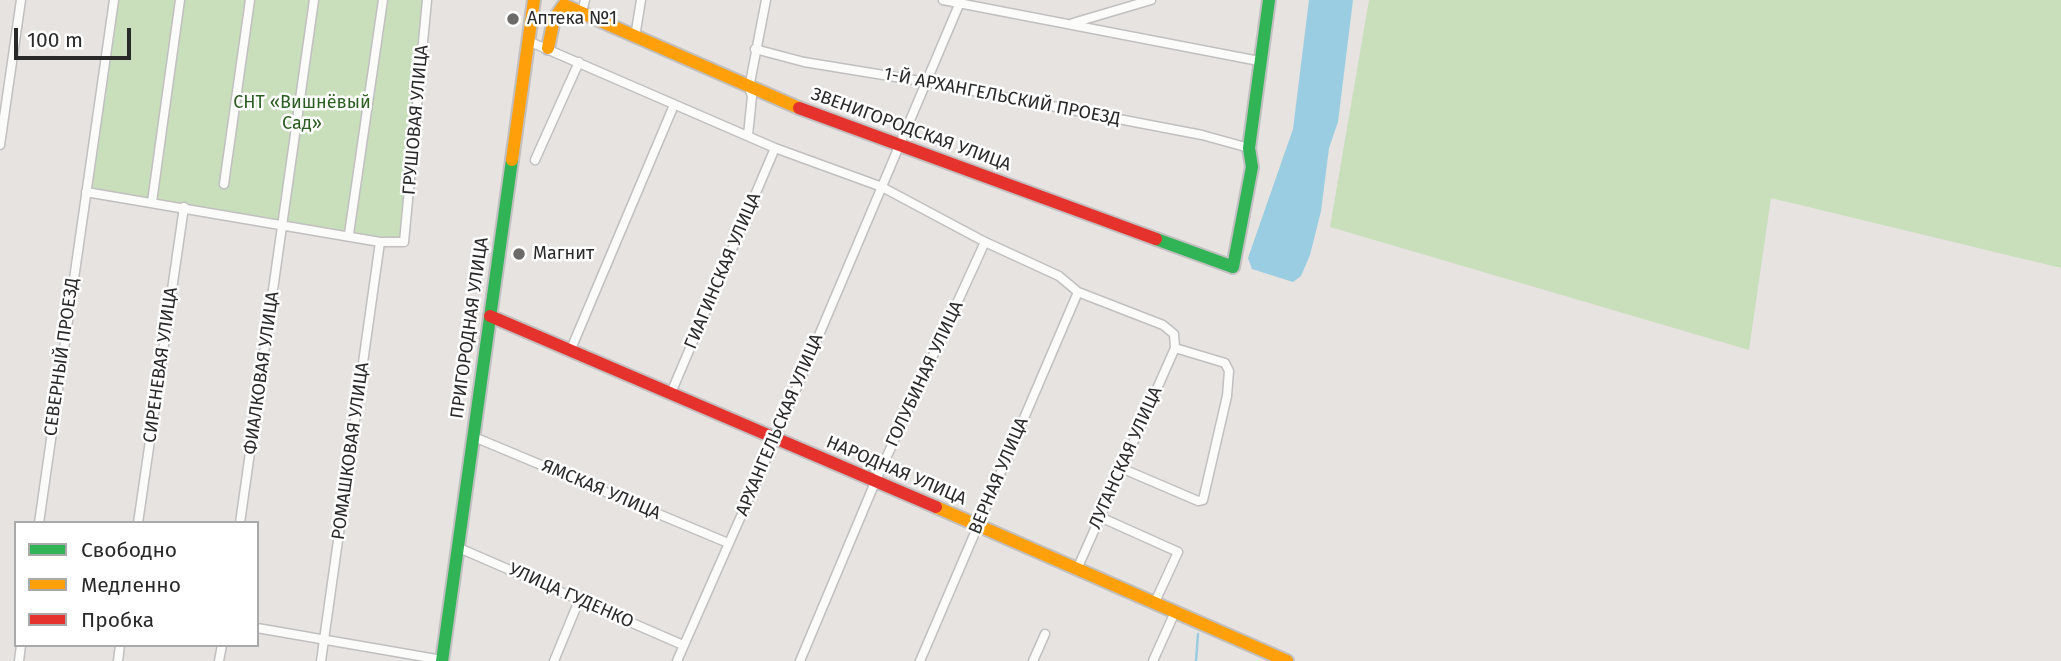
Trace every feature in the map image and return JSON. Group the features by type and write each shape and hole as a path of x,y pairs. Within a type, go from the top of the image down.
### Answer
{"street":[{"path":"0,145 21,0"},
{"name":"СЕВЕРНЫЙ ПРОЕЗД","path":"39,521 114,0"},
{"path":"152,202 180,0"},
{"path":"224,184 250,0"},
{"name":"ФИАЛКОВАЯ УЛИЦА","path":"240,521 314,0"},
{"path":"349,234 383,0"},
{"name":"ГРУШОВАЯ УЛИЦА","path":"380,242 402,243 405,240 428,0"},
{"name":"ПРИГОРОДНАЯ УЛИЦА","path":"442,661 534,0"},
{"path":"635,37 642,0"},
{"path":"748,135 751,96 749,88 766,0"},
{"path":"943,0 960,1 1259,61"},
{"path":"1069,24 1150,0"},
{"path":"1249,148 1269,0"},
{"path":"901,145 960,1"},
{"path":"548,48 554,19 564,5 583,6"},
{"name":"ЗВЕНИГОРОДСКАЯ УЛИЦА","path":"583,6 635,37 749,88 841,125 1233,267 1252,167 1249,148"},
{"path":"528,41 775,148 882,187 985,242 1059,276 1078,292 1163,325 1174,334 1175,348 1225,363 1229,371 1227,396 1203,500 1198,501 1121,468"},
{"name":"1-Й АРХАНГЕЛЬСКИЙ ПРОЕЗД","path":"755,49 804,62 926,82 1202,135 1249,148"},
{"path":"535,160 579,62"},
{"path":"571,349 674,105"},
{"name":"АРХАНГЕЛЬСКАЯ УЛИЦА","path":"679,660 683,645 901,145"},
{"name":"ГИАГИНСКАЯ УЛИЦА","path":"670,393 775,148"},
{"path":"86,192 349,234 380,242"},
{"name":"СИРЕНЕВАЯ УЛИЦА","path":"138,521 184,207"},
{"name":"РОМАШКОВАЯ УЛИЦА","path":"321,661 380,242"},
{"name":"ГОЛУБИНАЯ УЛИЦА","path":"800,661 876,480 985,242"},
{"name":"ВЕРНАЯ УЛИЦА","path":"920,661 1078,292"},
{"name":"НАРОДНАЯ УЛИЦА","path":"490,316 876,480 1287,661"},
{"name":"ЛУГАНСКАЯ УЛИЦА","path":"1079,568 1175,348"},
{"name":"ЯМСКАЯ УЛИЦА","path":"474,437 728,543"},
{"path":"1100,517 1176,548 1179,556 1155,602"},
{"name":"УЛИЦА ГУДЕНКО","path":"459,548 580,598 683,645"},
{"path":"554,661 580,598"},
{"path":"1153,661 1175,612"},
{"path":"259,628 442,661"},
{"path":"1032,661 1045,634"}],"green space":[{"name":"СНТ «Вишнёвый Cад»","path":"114,0 427,0 402,243 86,192"},
{"path":"1369,0 2061,0 2061,268 1771,198 1749,350 1330,227"}],"water":[{"path":"1309,0 1353,0 1338,122 1329,148 1321,211 1310,255 1301,276 1293,282 1252,269 1248,258 1293,129"}],"waterway":[{"path":"1196,661 1198,634"}],"traffic: fast":[{"path":"1156,239 1233,267 1252,167 1249,148 1269,0"},
{"path":"442,661 512,160"}],"traffic: slow":[{"path":"512,160 534,0"},
{"path":"548,48 554,19 564,5 799,108"},
{"path":"936,507 1287,661"}],"traffic: jam":[{"path":"799,108 1156,239"},
{"path":"490,316 936,507"}],"place":[{"name":"Аптека №1","path":"513,19"},
{"name":"Магнит","path":"519,254"}]}
